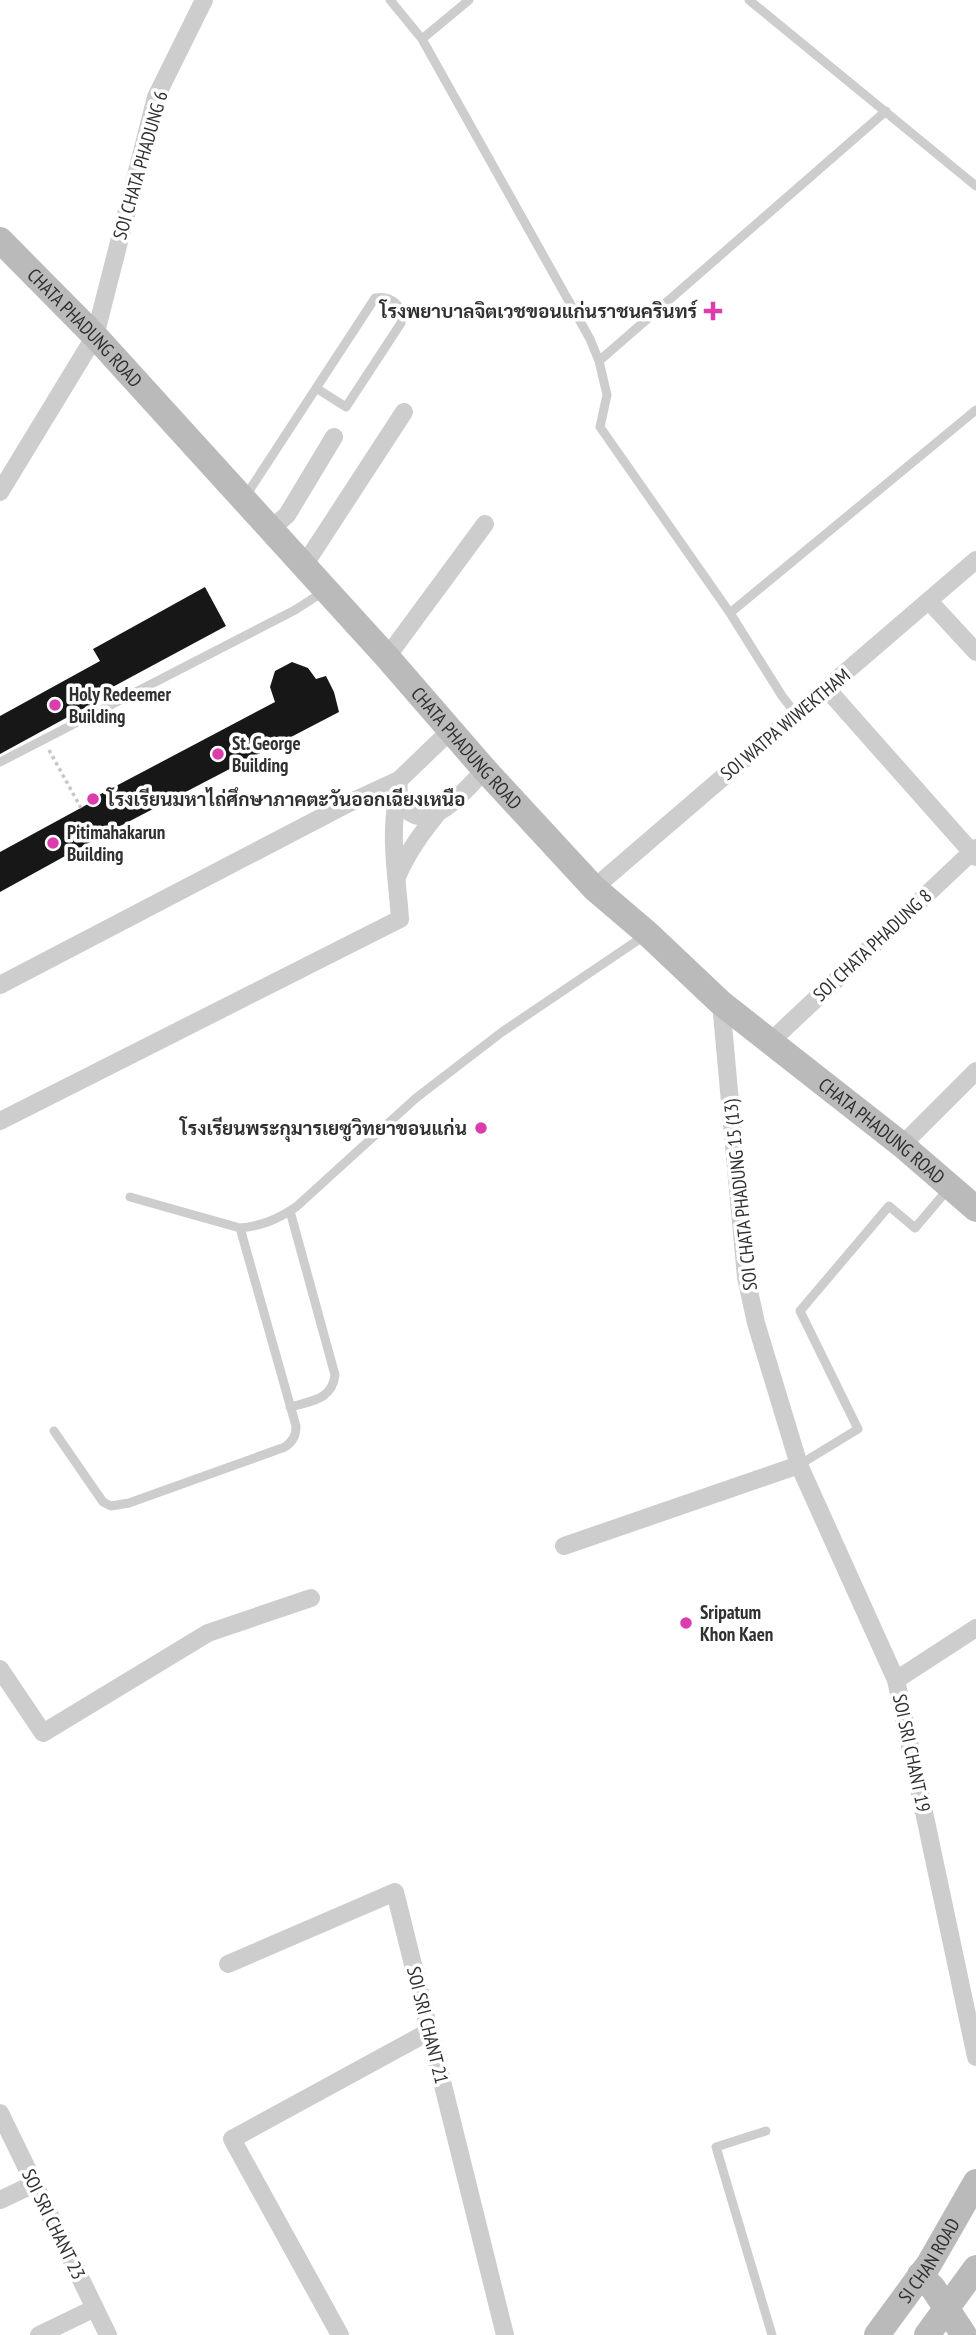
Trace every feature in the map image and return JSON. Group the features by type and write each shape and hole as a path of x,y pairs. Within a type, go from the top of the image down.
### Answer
{"street":[{"name":"SOI CHATA PHADUNG 6","path":"0,492 95,336 156,97 204,0"},
{"name":"CHATA PHADUNG ROAD","path":"0,240 95,336 594,888 648,933 721,1003 902,1145 976,1209"},
{"path":"303,567 404,412"},
{"path":"270,530 287,515 334,437"},
{"path":"387,657 485,524"},
{"name":"SOI WATPA WIWEKTHAM","path":"594,888 976,560"},
{"path":"929,601 976,652"},
{"path":"827,689 974,852"},
{"path":"0,985 347,804 399,787 450,731"},
{"path":"397,877 404,860 438,814 485,770"},
{"path":"399,787 404,807 415,815 427,817 438,814"},
{"path":"0,1121 400,919 393,828 399,787"},
{"name":"SOI CHATA PHADUNG 8","path":"769,1043 974,852"},
{"name":"SOI CHATA PHADUNG 15 (13)","path":"721,1003 746,1277 756,1323 799,1465"},
{"path":"902,1145 976,1071"},
{"path":"564,1546 799,1465"},
{"name":"SOI SRI CHANT 19","path":"799,1465 896,1680 976,2057"},
{"path":"0,1669 43,1733 208,1633 311,1598"},
{"path":"896,1680 976,1628"},
{"name":"SOI SRI CHANT 21","path":"228,1964 395,1892 505,2335"},
{"path":"340,2335 232,2139 430,2031"},
{"name":"SOI SRI CHANT 23","path":"0,2113 108,2335"},
{"name":"SI CHAN ROAD","path":"877,2335 929,2264 976,2182"},
{"path":"0,2200 34,2184"},
{"path":"927,2335 976,2268"},
{"path":"920,2274 964,2335"},
{"path":"40,2335 95,2308"}],"lane":[{"path":"390,0 422,39 590,339 599,361 607,395 600,427 730,613 796,714"},
{"path":"422,39 469,0"},
{"path":"749,0 976,186"},
{"path":"599,361 886,111"},
{"path":"243,500 374,299 385,297 397,304 403,318 401,323 346,407 316,388"},
{"path":"730,613 976,410"},
{"path":"0,762 325,592"},
{"path":"130,1197 240,1228 257,1227 289,1211 416,1098 502,1032 648,933"},
{"path":"799,1465 858,1429 800,1311 889,1206 915,1228 950,1187"},
{"path":"289,1211 335,1375 329,1393 319,1399 290,1407"},
{"path":"54,1431 103,1502 111,1506 120,1506 285,1447 293,1441 296,1433 290,1407 240,1228"},
{"path":"766,2131 716,2147 772,2335"}],"path":[{"path":"43,740 81,808"}],"building":[{"path":"205,587 226,626 107,690 110,694 0,754 0,716 100,661 93,649"},
{"name":"St. George Building","path":"292,662 308,668 316,679 326,676 339,712 0,892 0,852 99,798 97,796 275,702 270,687 275,671"}],"place":[{"name":"โรงพยาบาลจิตเวชขอนแก่นราชนครินทร์","path":"713,311"},
{"name":"Holy Redeemer Building","path":"55,705"},
{"name":"St. George Building","path":"218,754"},
{"name":"โรงเรียนมหาไถ่ศึกษาภาคตะวันออกเฉียงเหนือ","path":"93,799"},
{"name":"Pitimahakarun Building","path":"53,843"},
{"name":"โรงเรียนพระกุมารเยซูวิทยาขอนแก่น","path":"481,1128"},
{"name":"Sripatum Khon Kaen","path":"686,1623"}]}
